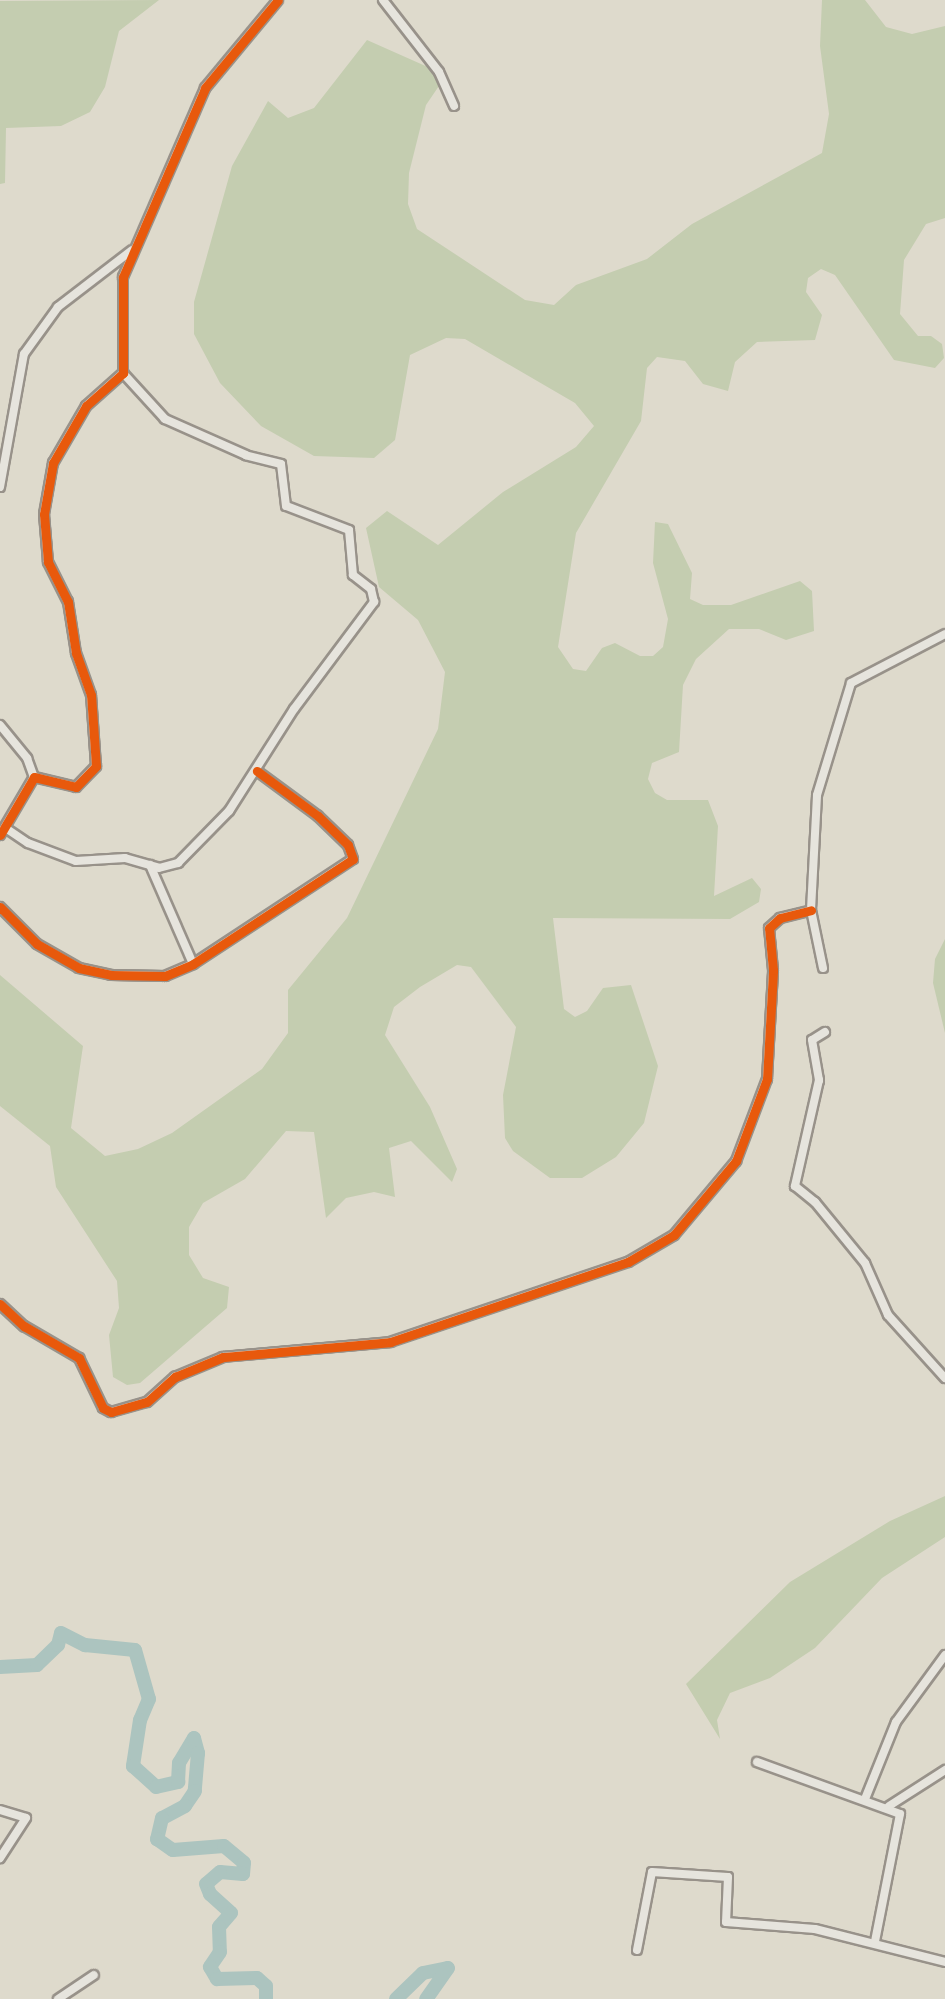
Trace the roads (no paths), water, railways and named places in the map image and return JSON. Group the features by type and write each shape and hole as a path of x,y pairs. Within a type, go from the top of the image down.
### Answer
{"street":[{"path":"7,829 28,843 76,861 125,858 150,865 169,867 193,851 257,771 294,708 348,644 374,595 353,575 349,530 286,506 281,464 246,455 165,419 123,373 121,298 132,249 212,75 278,0"},
{"path":"383,0 439,72 454,106"},
{"path":"0,487 24,354 58,308 132,249"},
{"path":"34,777 76,787 96,766 91,695 76,653 68,602 50,570 44,514 59,450 86,406 123,373"},
{"path":"823,968 811,910 817,795 851,683 945,634"},
{"path":"0,725 27,758 34,777 7,829 0,835"},
{"path":"0,907 37,944 80,968 111,975 165,976 193,964 353,859 348,845 318,816 257,771"},
{"path":"150,865 193,964"},
{"path":"0,1304 24,1326 79,1358 103,1408 111,1412 147,1402 175,1377 223,1357 390,1342 628,1262 674,1235 736,1161 767,1079 773,970 769,928 780,918 811,910"},
{"path":"825,1032 812,1040 819,1080 795,1186 815,1202 865,1263 888,1315 945,1378"},
{"path":"865,1799 896,1722 945,1655"},
{"path":"757,1762 889,1806 901,1817 875,1942"},
{"path":"889,1806 945,1770"},
{"path":"0,1810 26,1818 0,1858"},
{"path":"637,1950 652,1872 728,1877 726,1922 815,1929 875,1942 945,1962"},
{"path":"58,1999 94,1975"}],"waterway":[{"path":"0,1667 37,1665 58,1645 61,1633 85,1645 135,1650 149,1699 140,1720 133,1766 156,1787 178,1782 179,1763 194,1738 198,1753 195,1791 185,1806 162,1818 157,1839 173,1850 224,1846 244,1863 243,1874 220,1872 206,1884 210,1894 231,1913 219,1927 220,1952 210,1967 217,1979 257,1978 266,1986 266,1999"},
{"path":"396,1999 423,1973 448,1968 426,1999"}]}
